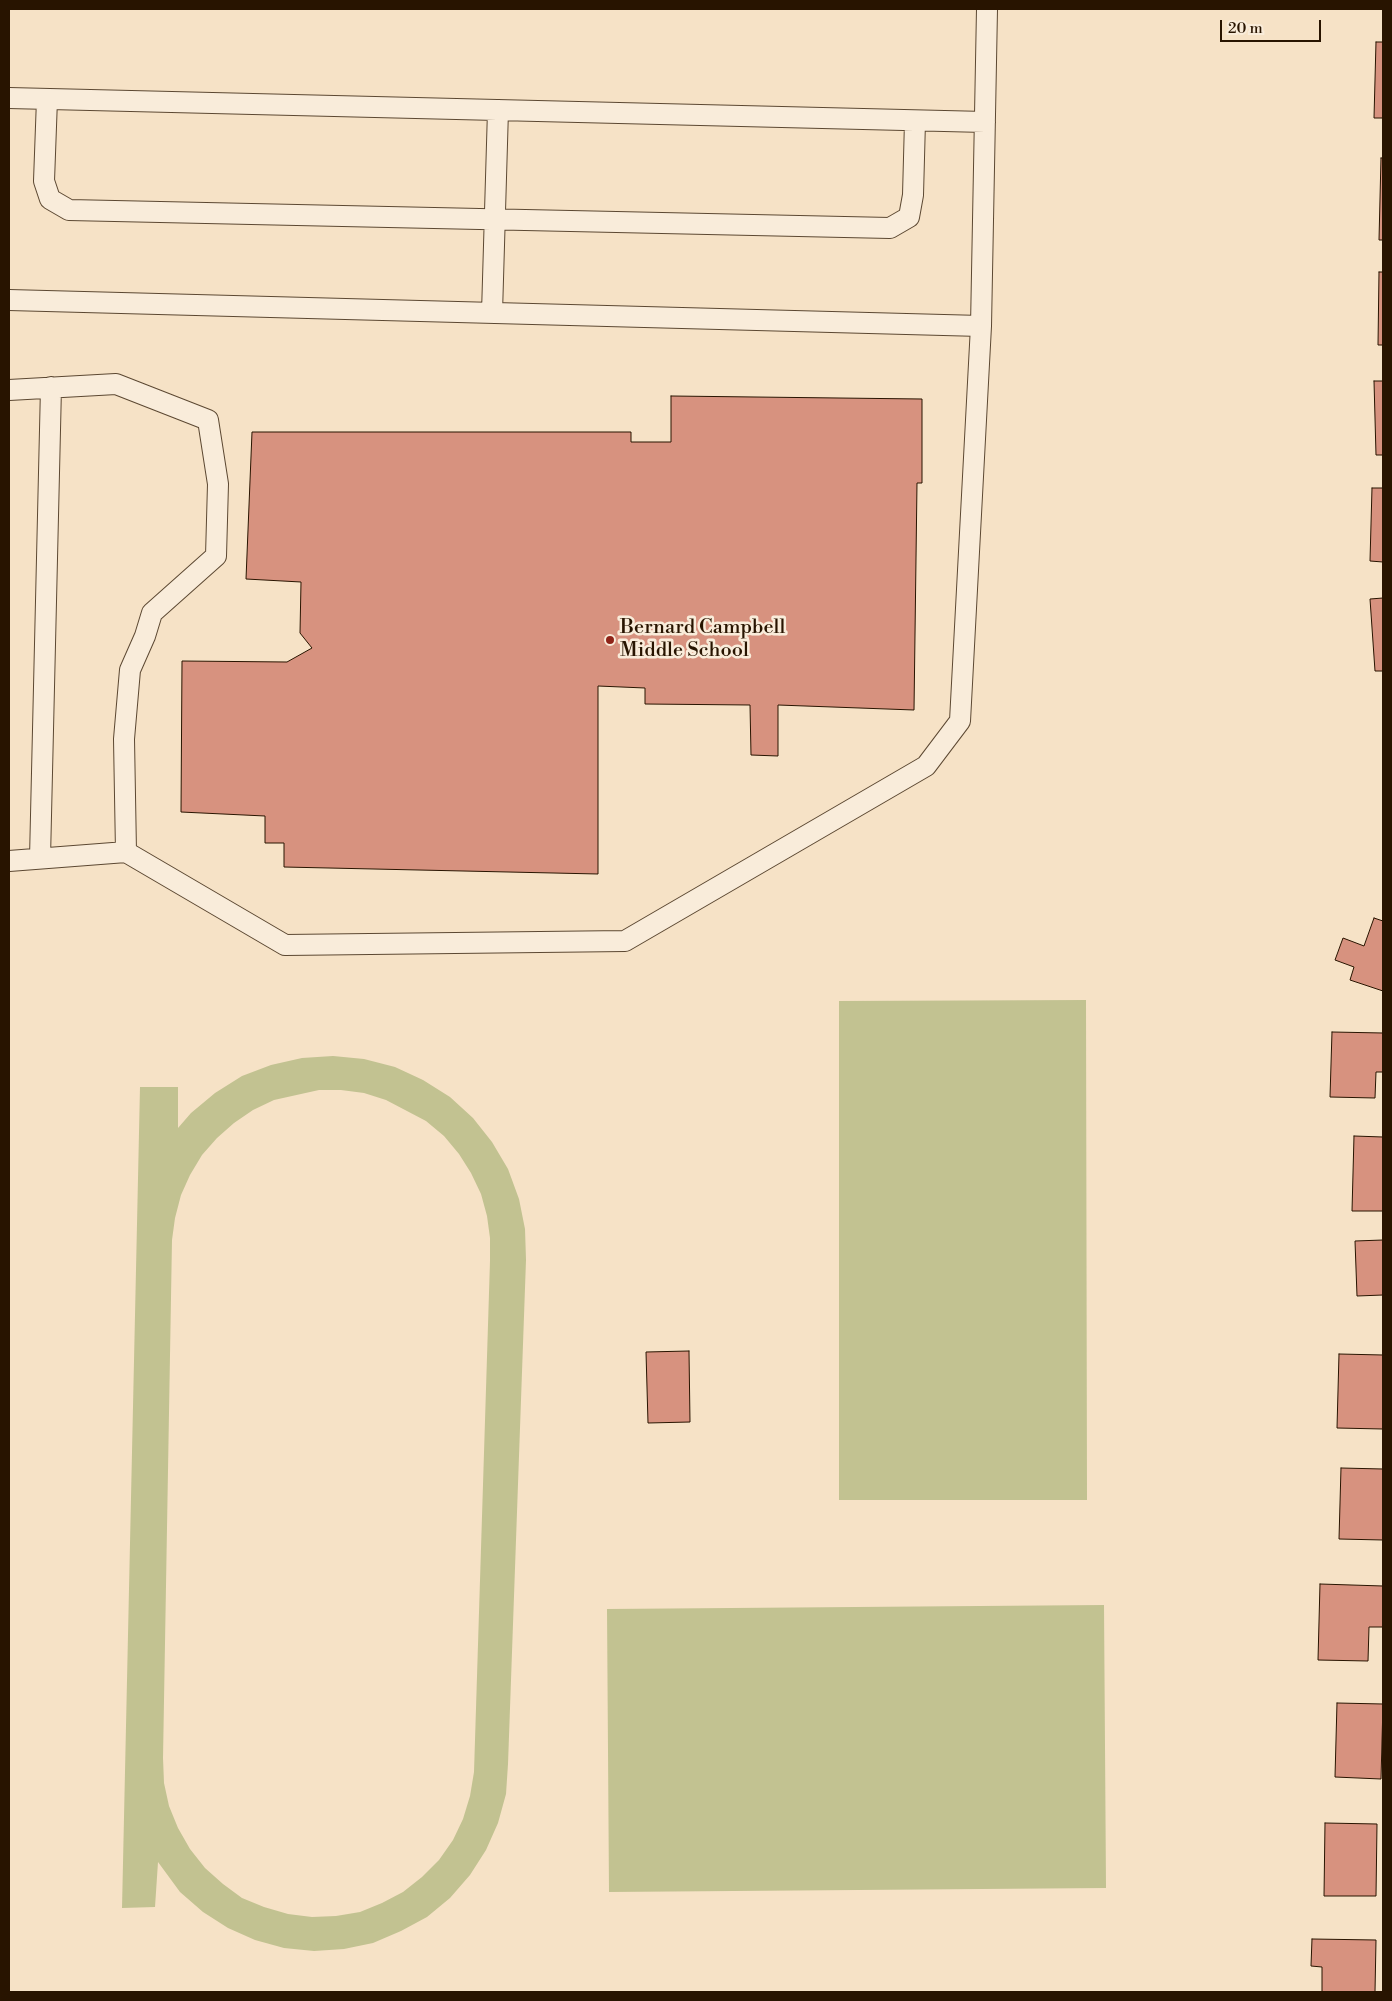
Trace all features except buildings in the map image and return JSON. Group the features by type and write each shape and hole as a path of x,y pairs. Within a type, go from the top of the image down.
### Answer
{"lane":[{"path":"9,861 126,852 285,945 625,941 926,766 960,721 980,326 987,9"},
{"path":"9,98 985,122"},
{"path":"48,99 44,182 50,199 69,210 890,228 909,217 913,195 915,121"},
{"path":"492,313 498,110"},
{"path":"9,300 980,326"},
{"path":"9,390 116,384 208,420 218,484 216,556 152,613 145,636 130,670 124,739 126,852"},
{"path":"40,858 51,387"}],"green space":[{"path":"1086,1000 1087,1500 839,1500 839,1001"},
{"path":"333,1056 364,1059 395,1067 423,1080 450,1097 473,1118 492,1142 508,1169 519,1199 525,1229 526,1260 508,1764 506,1794 498,1823 486,1850 470,1875 450,1898 427,1917 373,1943 344,1949 314,1951 284,1948 255,1940 228,1928 203,1912 180,1892 158,1862 155,1907 122,1908 140,1087 178,1087 178,1128 191,1113 215,1093 242,1076 271,1065 302,1058","holes":["319,1090 364,1093 386,1100 426,1121 444,1136 459,1154 471,1173 481,1194 487,1216 490,1238 490,1261 474,1772 470,1796 463,1819 453,1840 439,1860 422,1877 403,1892 360,1912 312,1917 288,1914 242,1898 205,1868 190,1849 178,1828 169,1806 164,1783 172,1240 181,1195 202,1155 217,1138 253,1110 274,1100"]},
{"path":"1104,1605 1106,1888 609,1892 607,1609"}],"place":[{"name":"Bernard Campbell Middle School","path":"610,640"}]}
